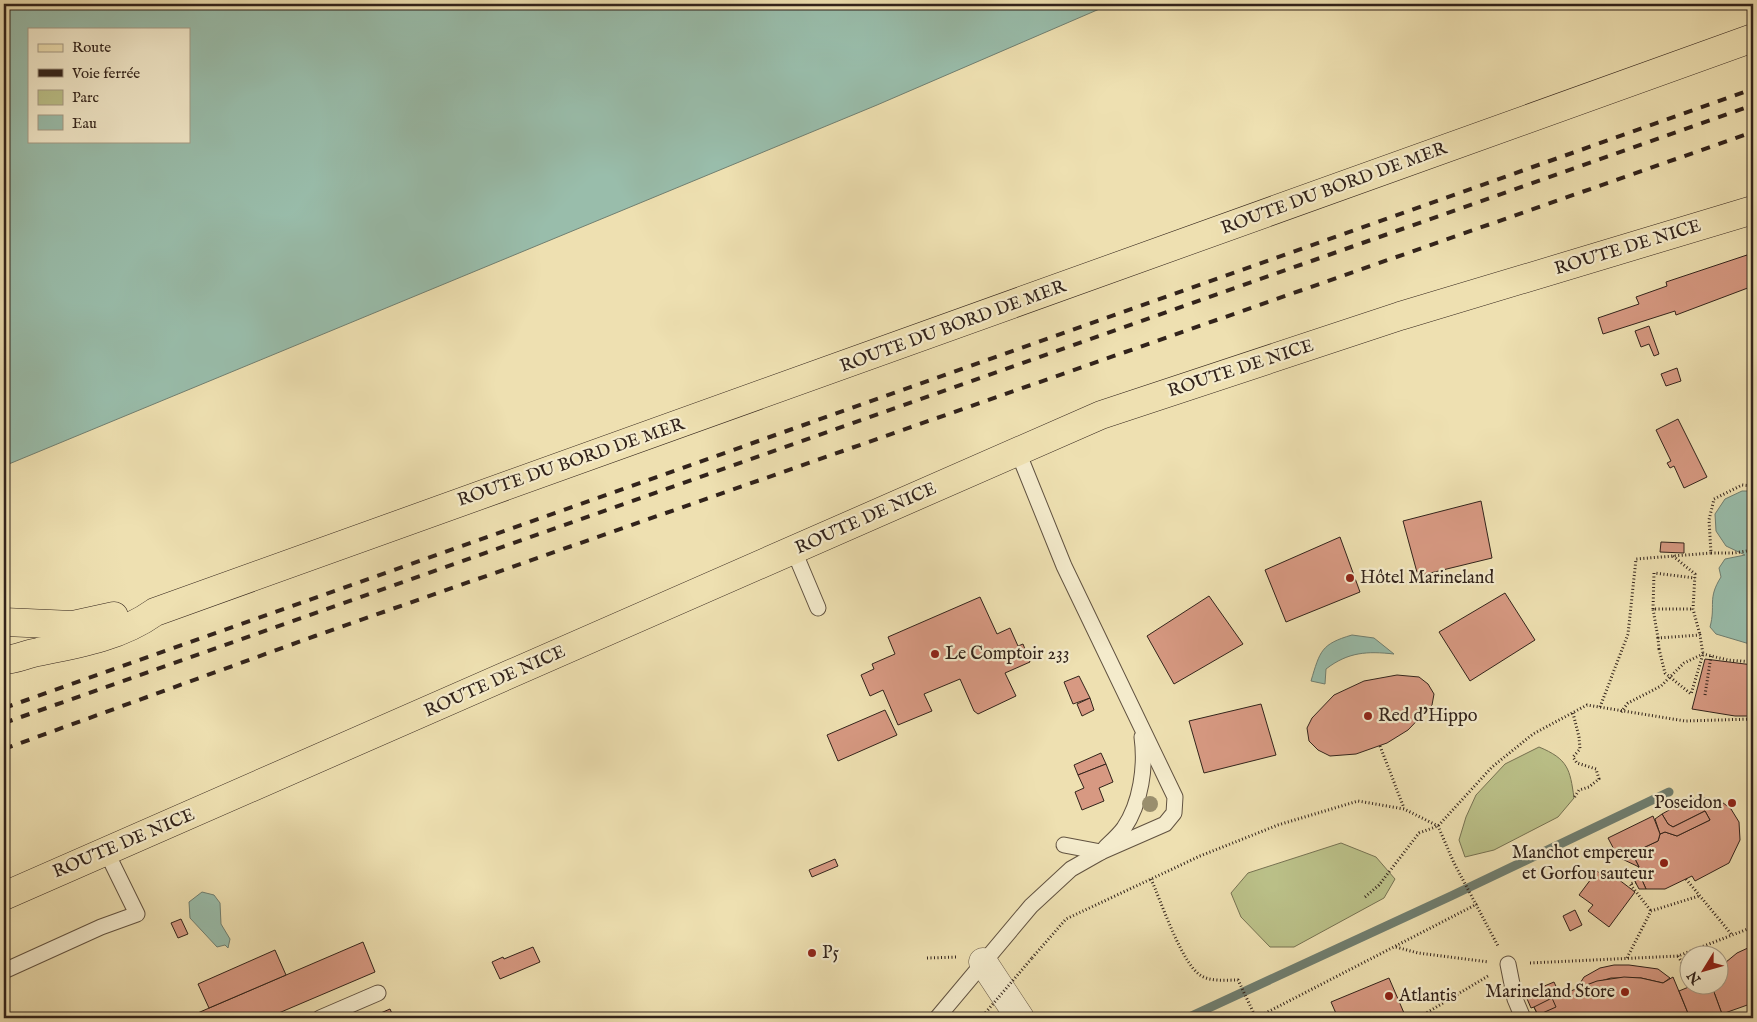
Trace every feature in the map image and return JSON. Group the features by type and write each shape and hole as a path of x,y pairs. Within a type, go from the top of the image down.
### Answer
{"main road":[{"name":"ROUTE DU BORD DE MER","path":"7,660 37,652 61,649 120,632 139,623 155,612 1752,39"},
{"name":"ROUTE DE NICE","path":"4,896 794,551 1100,415 1381,322 1753,210"},
{"name":"ROUTE DU BORD DE MER","path":"8,622 73,625 125,614 155,612"},
{"name":"ROUTE DU BORD DE MER","path":"7,660 21,653 26,642 22,630 8,622"}],"street":[{"path":"983,962 1020,1018"}],"lane":[{"path":"937,1018 1031,906 1072,869 1102,852 1166,824 1174,814 1175,798 1064,566 1018,452"},
{"path":"794,551 818,608"},
{"path":"1102,852 1124,828 1135,804 1142,773 1144,749 1141,728"},
{"path":"1064,845 1102,852"},
{"path":"4,970 101,927 137,914 106,851"},
{"path":"1508,964 1515,999 1523,1018"},
{"path":"320,1018 378,993"}],"path":[{"path":"1711,553 1709,520 1714,499 1742,485 1753,486"},
{"path":"1600,707 1628,634 1636,559 1734,553 1753,550"},
{"path":"1673,556 1696,574 1693,608 1703,654 1691,694 1665,673 1659,650 1654,610 1654,573 1695,578"},
{"path":"1654,610 1693,608"},
{"path":"1658,638 1700,635"},
{"path":"1621,712 1628,703 1661,686 1684,663 1703,654 1753,662"},
{"path":"1705,695 1711,656"},
{"path":"1365,897 1379,885 1419,833 1438,826 1492,767 1533,734 1587,705 1685,721 1753,719"},
{"path":"1573,713 1580,749 1573,757 1577,762 1596,769 1599,779 1589,787 1579,790 1574,798"},
{"path":"1380,746 1404,809"},
{"path":"981,1018 1066,919 1151,879 1278,825 1358,801 1404,809 1438,826 1454,863 1508,964"},
{"path":"1151,879 1184,956 1200,975 1214,980 1238,980 1256,1018 1477,904"},
{"path":"1686,879 1732,935"},
{"path":"1636,882 1630,884 1651,911"},
{"path":"1627,958 1651,911 1699,896"},
{"path":"1396,946 1418,953 1508,964 1678,956 1753,926"},
{"path":"1418,1018 1508,964"}],"green space":[{"path":"1539,747 1549,751 1566,766 1571,779 1574,798 1558,817 1494,850 1465,857 1459,840 1466,817 1476,795 1505,764"},
{"path":"1341,843 1376,857 1395,879 1384,898 1294,947 1270,947 1241,917 1231,893 1248,873"}],"water":[{"path":"4,4 1111,4 877,105 4,466"},
{"path":"1742,491 1753,491 1753,550 1747,554 1753,554 1753,645 1716,634 1710,627 1714,591 1721,577 1719,568 1725,559 1745,555 1726,546 1716,531 1715,514 1725,499"},
{"path":"1352,635 1374,638 1394,654 1366,653 1350,656 1326,669 1325,684 1311,681 1323,650 1334,642"},
{"path":"202,892 214,895 220,903 221,924 230,939 228,948 225,945 217,947 190,918 189,902"}],"building":[{"path":"1747,255 1753,275 1753,286 1676,315 1675,311 1603,334 1598,318 1639,304 1636,297 1667,286 1666,282"},
{"path":"1649,326 1659,354 1654,356 1649,344 1641,347 1635,331"},
{"path":"1677,368 1681,381 1666,386 1661,374"},
{"path":"1678,419 1707,477 1684,488 1674,466 1670,468 1667,463 1671,461 1656,430"},
{"path":"1481,501 1492,558 1418,576 1403,521"},
{"path":"1340,537 1360,592 1286,622 1265,570"},
{"path":"1661,542 1684,543 1684,553 1660,552"},
{"path":"1505,593 1535,640 1470,681 1439,632"},
{"path":"1209,596 1243,644 1174,684 1147,636"},
{"path":"980,597 997,634 1010,628 1018,646 1023,644 1030,662 1005,673 1016,696 978,714 974,711 960,679 924,694 932,711 898,725 883,690 870,696 861,675 874,669 872,664 895,654 888,637"},
{"path":"1705,659 1753,665 1753,716 1735,716 1692,709"},
{"name":"Red d'Hippo","path":"1397,675 1419,677 1428,684 1434,694 1432,705 1408,730 1387,743 1356,754 1330,756 1318,750 1309,741 1307,728 1312,718 1334,695 1364,681"},
{"path":"1079,676 1090,698 1073,704 1064,682"},
{"path":"1090,698 1094,710 1082,716 1077,704"},
{"path":"1261,704 1276,755 1204,773 1189,721"},
{"path":"885,710 897,735 838,761 827,735"},
{"path":"1101,753 1106,764 1078,775 1074,765"},
{"path":"1106,764 1113,782 1099,788 1104,801 1082,810 1075,792 1084,788 1078,775"},
{"path":"1689,799 1718,799 1731,809 1739,822 1740,840 1729,863 1695,881 1692,876 1665,889 1646,889 1632,853 1658,841 1660,834 1665,832 1677,836 1710,820 1705,811 1673,827 1668,824 1662,814"},
{"path":"1705,811 1710,820 1677,836 1665,832 1660,834 1655,819 1662,814 1668,824 1673,827"},
{"path":"1653,816 1660,834 1658,841 1632,853 1639,867 1618,857 1608,838"},
{"path":"835,859 838,866 812,877 809,870"},
{"path":"1637,869 1646,889 1639,889 1630,872"},
{"path":"1597,871 1610,881 1614,876 1635,892 1609,927 1588,911 1593,905 1579,895"},
{"path":"1575,910 1582,925 1570,931 1563,916"},
{"path":"181,919 188,934 178,938 171,923"},
{"path":"363,942 375,972 267,1018 186,1018"},
{"path":"533,947 540,962 500,979 492,962"},
{"path":"1753,947 1753,1003 1722,1014 1715,994 1730,994 1730,959 1737,953"},
{"path":"275,950 286,975 209,1008 198,984"},
{"path":"1614,965 1658,969 1670,978 1663,983 1641,978 1611,978 1577,988 1584,977 1600,968"},
{"path":"1624,977 1641,978 1663,983 1673,977 1690,1018 1539,1018 1534,1007 1531,1008 1525,994 1554,982 1560,995 1597,981"},
{"path":"1389,978 1404,1013 1391,1018 1338,1018 1331,1002"},
{"path":"1680,994 1715,994 1722,1014 1713,1018 1690,1018"},
{"path":"1552,998 1556,1007 1538,1015 1534,1007"},
{"path":"390,1009 394,1018 369,1018"}],"waterway":[{"path":"1187,1018 1451,896 1669,792"}],"railway":[{"path":"4,708 1753,89"},
{"path":"4,723 1753,105"},
{"path":"4,749 315,636 1753,132"}],"place":[{"name":"Hôtel Marineland","path":"1350,578"},
{"name":"Le Comptoir 233","path":"935,654"},
{"name":"Red d'Hippo","path":"1368,716"},
{"name":"Poseidon","path":"1732,803"},
{"name":"Manchot empereur et Gorfou sauteur","path":"1664,863"},
{"name":"P5","path":"812,953"},
{"name":"Marineland Store","path":"1625,992"},
{"name":"Atlantis","path":"1389,996"}]}
